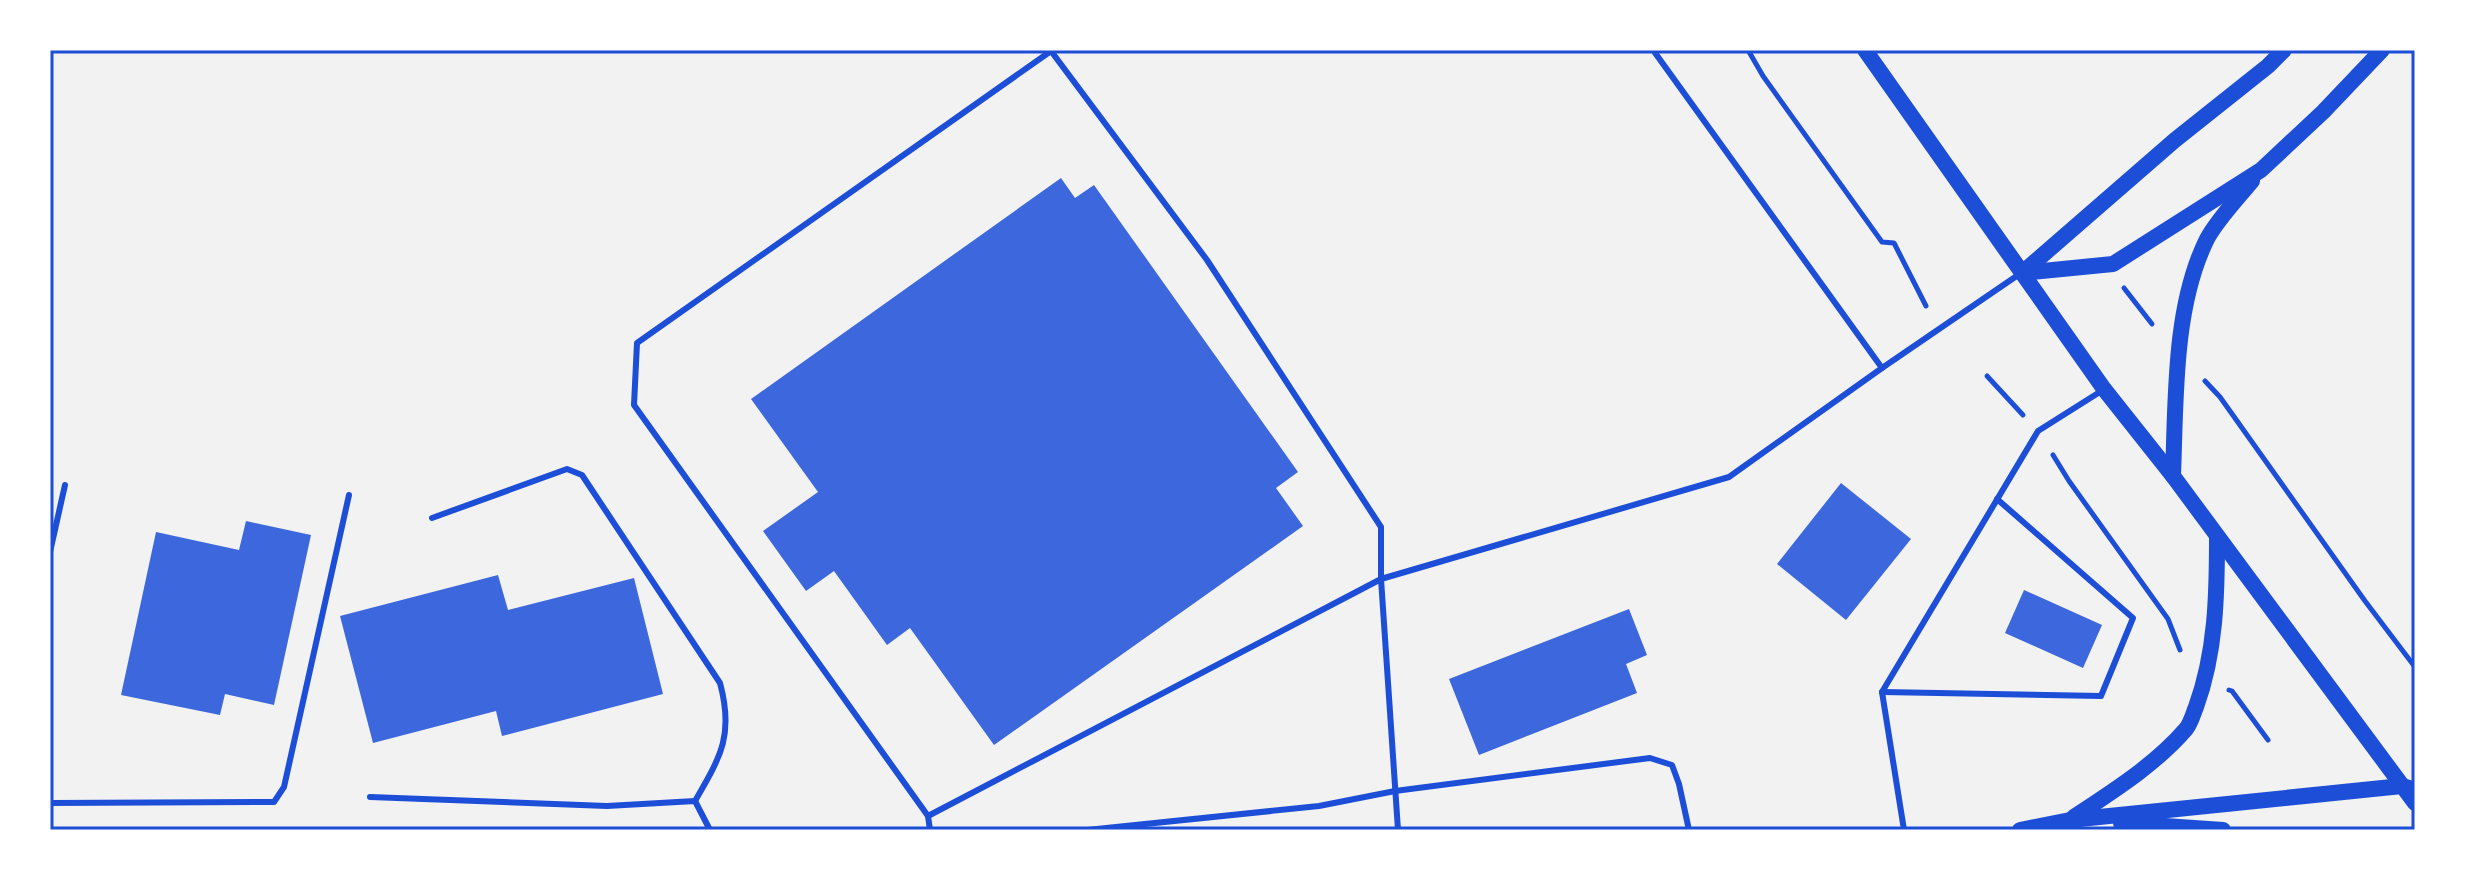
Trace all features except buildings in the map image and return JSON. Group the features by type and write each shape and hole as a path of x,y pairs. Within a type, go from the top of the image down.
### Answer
{"main road":[{"path":"1865,50 2104,389 2408,787 2415,803"},
{"path":"2022,273 2284,50"},
{"path":"2173,476 2179,342 2191,284 2207,238 2261,170 2323,112 2382,50"},
{"path":"2022,273 2113,264 2261,170"},
{"path":"2070,820 2120,787 2188,727 2205,681 2217,610 2217,537"},
{"path":"2020,830 2070,820 2408,787"},
{"path":"2070,820 2223,830"}],"lane":[{"path":"1653,50 1882,368"},
{"path":"930,830 928,816 634,405 637,343 1052,51 1207,260 1381,527 1381,579 1398,830"},
{"path":"928,816 1381,579 1729,477 2022,273"},
{"path":"1904,830 1882,692 2038,431 2104,389"},
{"path":"432,518 567,469 582,475 720,683 726,707 725,735 718,762 695,801"},
{"path":"50,552 65,485"},
{"path":"50,803 274,802 284,787 349,495"},
{"path":"1882,692 2101,696 2133,618 1997,499"},
{"path":"1087,830 1319,806 1395,791 1650,758 1672,765 1689,830"},
{"path":"370,797 607,806 695,801"},
{"path":"695,801 710,830"}],"path":[{"path":"1748,50 1763,76 1882,242 1894,243 1926,306"},
{"path":"2119,281 2158,331"},
{"path":"1987,376 2038,431 2069,481 2168,619 2182,655 2205,681 2232,691 2268,740"},
{"path":"2204,380 2220,397 2415,667"}]}
